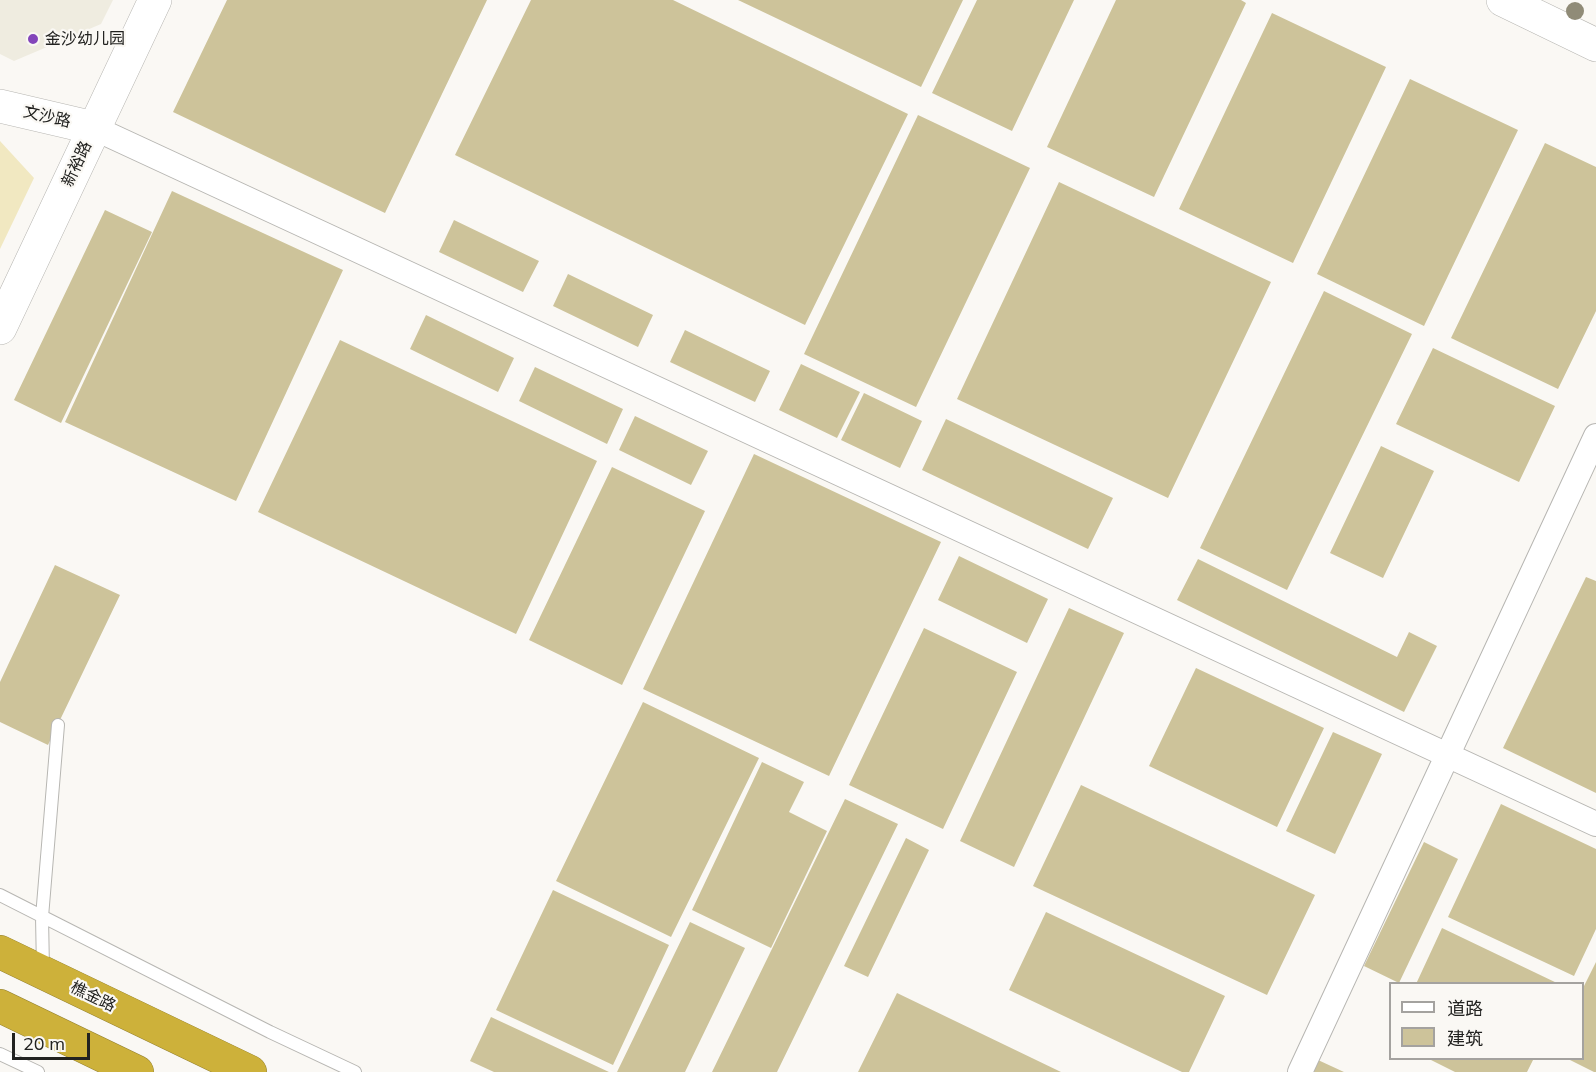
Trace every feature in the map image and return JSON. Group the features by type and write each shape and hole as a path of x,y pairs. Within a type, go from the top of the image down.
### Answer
{"highway":[{"name":"樵金路","path":"0,952 250,1072"},
{"path":"0,1006 137,1072"}],"street":[{"name":"新裕路","path":"0,328 155,0"},
{"path":"1503,0 1596,45"},
{"name":"文沙路","path":"0,106 94,128"},
{"path":"94,128 1596,824"},
{"path":"1300,1072 1596,436"}],"lane":[{"path":"43,973 42,917 57,726"},
{"path":"0,896 270,1032 356,1072"},
{"path":"0,1054 38,1072"}],"shaded area":[{"name":"金沙幼儿园","path":"0,0 113,0 101,24 14,61 0,54"},
{"path":"0,141 34,178 0,249"}],"building":[{"path":"227,0 487,0 385,213 173,112"},
{"path":"531,0 673,0 908,114 805,325 455,155"},
{"path":"738,0 963,0 921,87"},
{"path":"977,0 1074,0 1012,131 932,93"},
{"path":"1116,0 1241,0 1246,3 1154,197 1047,147"},
{"path":"1272,13 1386,67 1293,263 1179,209"},
{"path":"1410,79 1518,130 1424,326 1317,274"},
{"path":"918,115 1030,168 916,407 804,354"},
{"path":"1545,143 1596,167 1596,311 1558,389 1451,338"},
{"path":"1059,182 1271,282 1168,498 957,399"},
{"path":"172,191 343,270 236,501 65,422"},
{"path":"105,210 152,232 61,423 14,400"},
{"path":"454,220 539,261 523,292 439,252"},
{"path":"568,274 653,315 638,347 553,306"},
{"path":"1324,291 1412,334 1287,590 1200,548"},
{"path":"426,315 514,358 498,392 410,349"},
{"path":"685,330 770,371 755,402 670,362"},
{"path":"340,340 597,461 516,634 258,512"},
{"path":"1433,348 1555,406 1519,482 1396,424"},
{"path":"801,364 860,392 837,438 779,410"},
{"path":"535,367 623,409 607,444 519,401"},
{"path":"864,393 922,421 900,468 841,440"},
{"path":"635,416 708,451 691,485 619,450"},
{"path":"946,419 1113,498 1088,549 922,470"},
{"path":"1381,446 1434,471 1383,578 1330,553"},
{"path":"754,454 941,542 829,776 643,689"},
{"path":"612,467 705,511 622,685 529,640"},
{"path":"959,556 1048,599 1027,643 938,600"},
{"path":"1198,559 1397,657 1409,632 1437,646 1404,712 1177,600"},
{"path":"55,565 120,595 48,745 0,722 0,682"},
{"path":"1586,577 1596,581 1596,793 1503,748"},
{"path":"1069,608 1124,633 1014,867 960,841"},
{"path":"924,628 1017,672 943,829 849,785"},
{"path":"1196,668 1324,728 1277,827 1149,766"},
{"path":"643,702 759,758 671,937 556,881"},
{"path":"1333,732 1382,754 1335,854 1286,831"},
{"path":"762,762 804,782 789,812 827,831 771,948 692,910"},
{"path":"1081,785 1315,895 1267,995 1033,886"},
{"path":"845,799 898,824 777,1072 712,1072"},
{"path":"1501,804 1596,849 1596,929 1574,976 1448,917"},
{"path":"906,838 929,850 868,977 844,966"},
{"path":"1424,842 1458,859 1399,982 1364,966"},
{"path":"553,890 669,945 613,1065 496,1010"},
{"path":"1046,912 1225,996 1189,1072 1182,1072 1009,990"},
{"path":"690,922 745,948 685,1072 617,1072"},
{"path":"1442,928 1555,982 1417,982"},
{"path":"1596,962 1596,1072 1570,1060 1584,1060 1584,986"},
{"path":"897,993 1061,1072 858,1072"},
{"path":"491,1017 609,1072 494,1072 470,1061"},
{"path":"1318,1060 1344,1072 1313,1072"},
{"path":"1431,1060 1533,1060 1527,1072 1455,1072"}],"place":[{"name":"金沙幼儿园","path":"33,39"}]}
